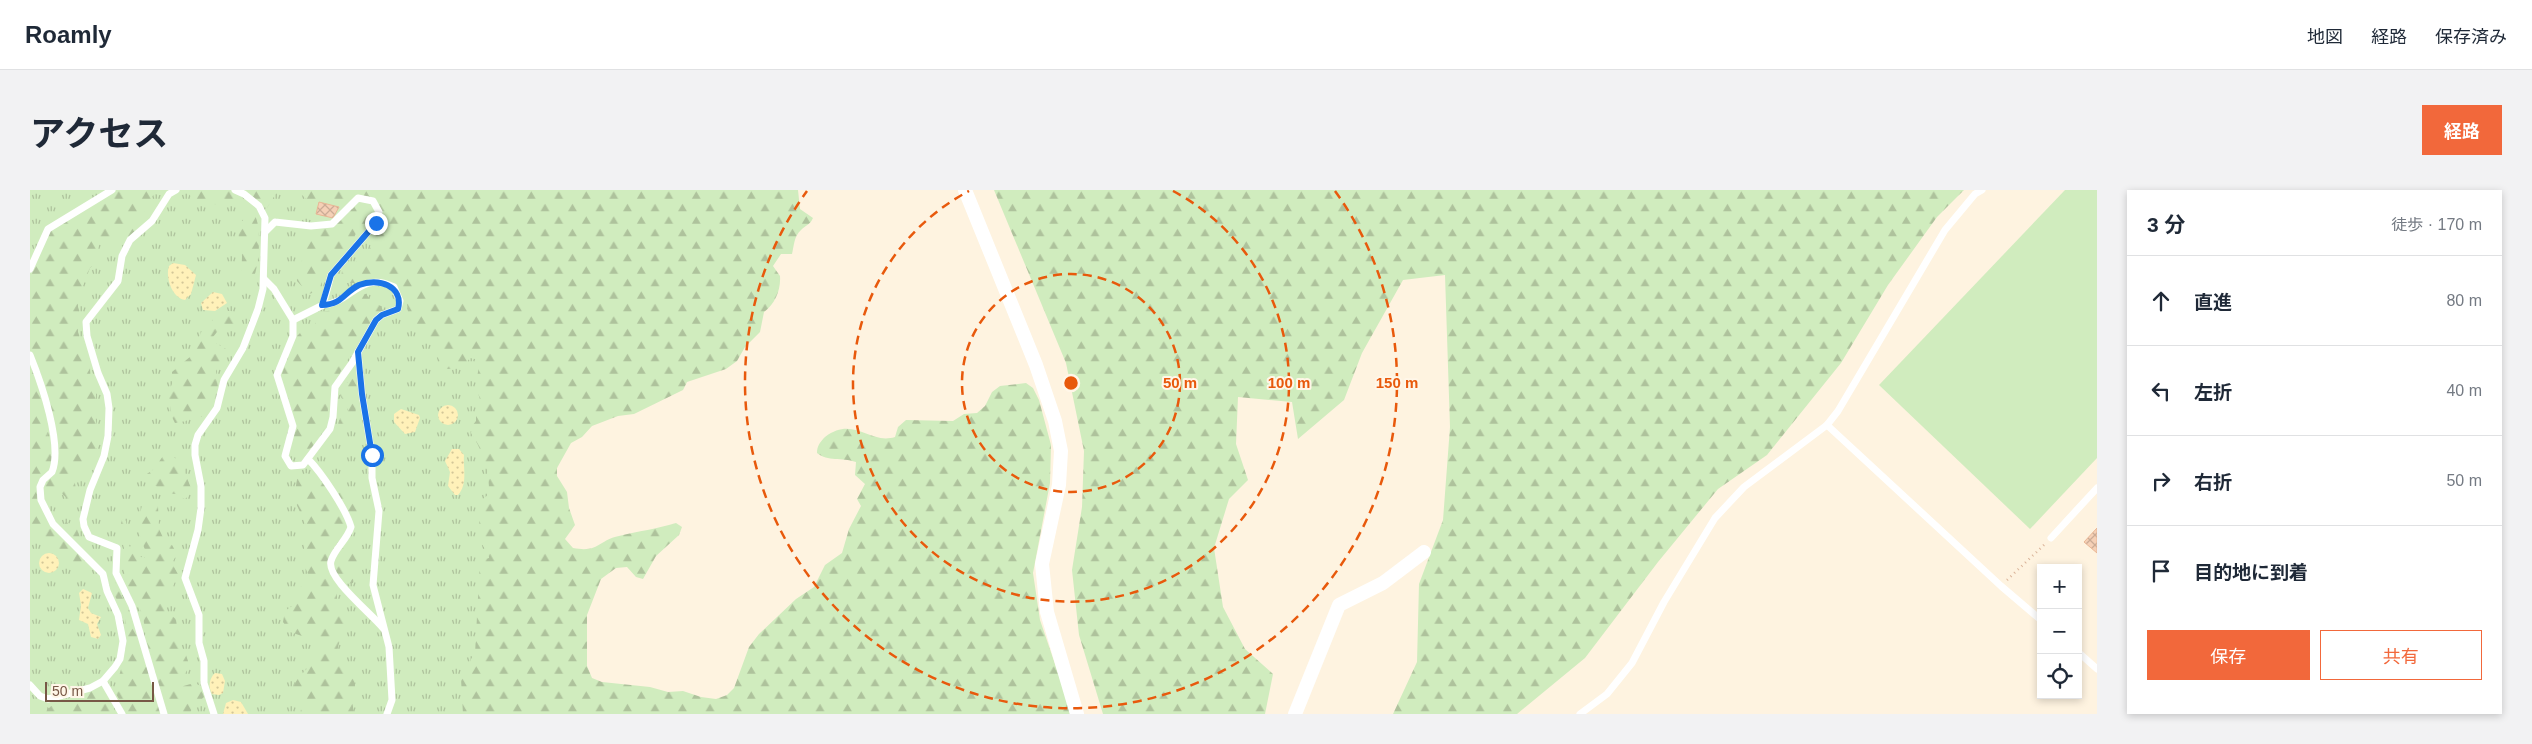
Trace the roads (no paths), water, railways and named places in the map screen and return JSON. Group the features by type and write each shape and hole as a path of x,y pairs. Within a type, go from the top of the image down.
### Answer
{"street":[{"path":"965,190 1036,366 1055,422 1061,451 1059,485 1042,564 1047,612 1077,714"},
{"path":"1295,714 1339,605 1383,584 1424,552"}],"lane":[{"path":"30,270 48,229 112,190"},
{"path":"164,714 132,606 116,573 117,548 89,537 84,526 90,490 104,456 108,436 109,408 87,336 86,322 118,280 122,256 130,240 152,221 169,194 176,190"},
{"path":"214,714 204,683 204,661 199,643 199,615 185,578 198,530 201,508 201,486 195,445 198,435 217,408 224,380 249,334 258,310 264,279 265,218 259,206 235,190"},
{"path":"1580,714 1606,694 1632,663 1664,602 1715,518 1744,487 1827,425 1838,411 1945,230 1975,194 1982,190"},
{"path":"266,231 275,222 311,226 332,224 358,198 373,201 379,212 376,223 331,275 322,305"},
{"path":"264,279 274,289 293,320 293,336 278,375 293,426 285,456 287,463 296,467 303,465 330,429 333,417 333,392 376,320 382,315 398,309 400,301 398,292 390,285 368,283 359,285 337,303 322,305 293,320"},
{"path":"358,352 362,394 372,455 372,478 379,511 373,585 389,648 392,700 387,714"},
{"path":"30,355 47,398 55,454 52,472 42,480 40,487 41,500 53,524 103,574 123,632 120,658 103,681 90,688 48,699 40,696 30,685"},
{"path":"1827,425 2001,586 2037,617"},
{"path":"308,459 316,467 338,500 351,527 332,559 331,569 341,584 376,619 386,632"},
{"path":"2051,538 2097,488"},
{"path":"103,574 116,573"},
{"path":"2080,654 2097,669"},
{"path":"103,681 122,714"}]}
